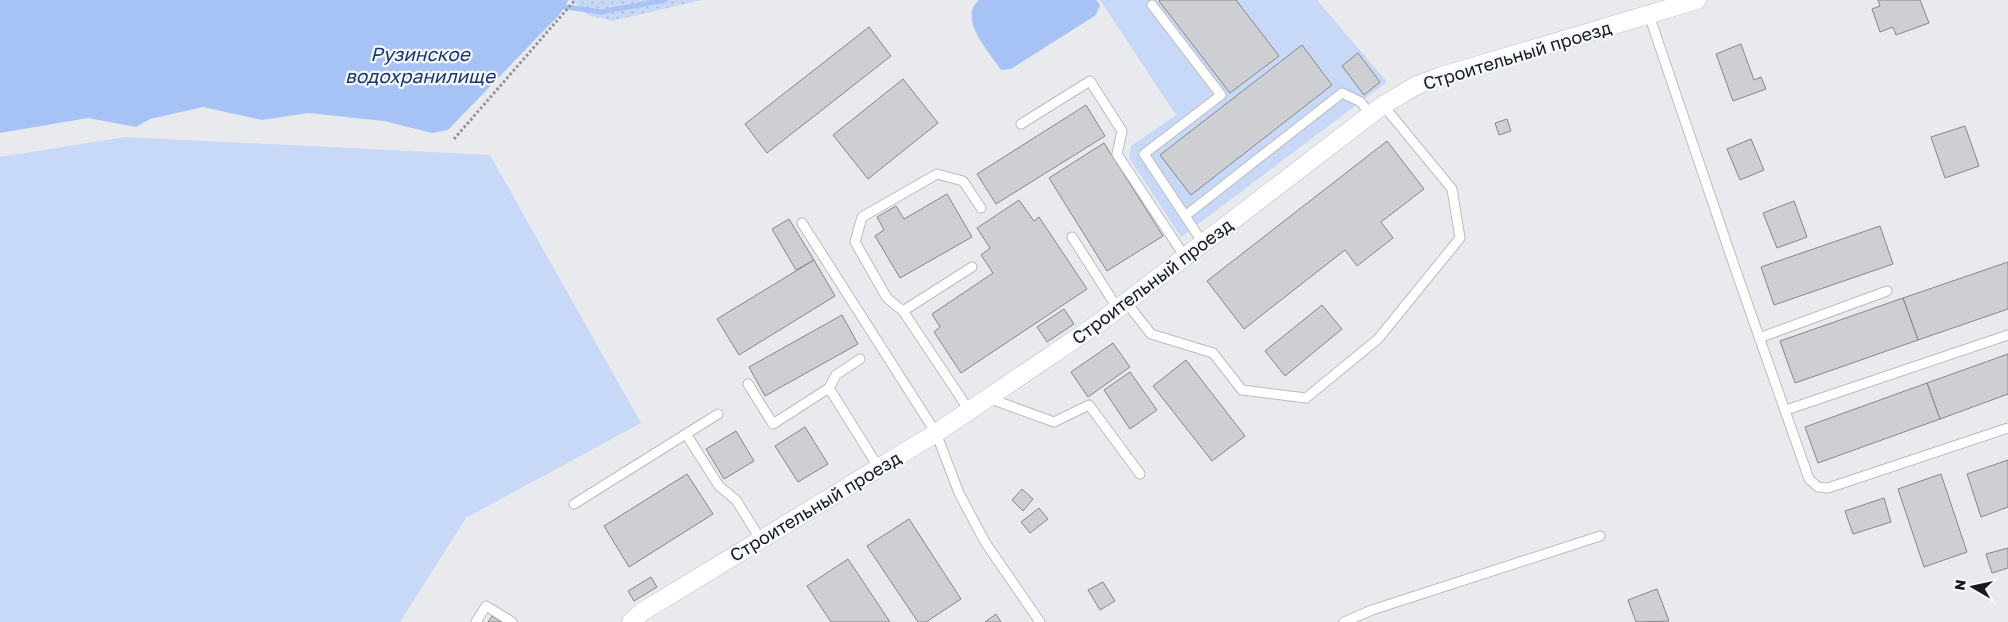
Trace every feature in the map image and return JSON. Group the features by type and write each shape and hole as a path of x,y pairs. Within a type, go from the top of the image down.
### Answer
{"street":[{"name":"Строительный проезд","path":"631,622 642,612 936,433 988,398 1122,306 1376,110 1417,85 1697,0"}],"lane":[{"path":"1152,6 1221,95 1144,154 1203,243"},
{"path":"1649,15 1759,338 1810,479 1818,487 1828,488 2008,428"},
{"path":"1021,124 1090,81 1122,131 1117,154 1186,257"},
{"path":"1072,237 1122,306 1151,334 1213,353 1242,390 1306,398 1378,339 1460,238 1452,189 1376,110 1342,93 1185,216"},
{"path":"969,410 903,311 887,298 855,242 862,217 937,174 964,181 981,208"},
{"path":"802,223 936,433 959,493 985,542 1040,622"},
{"path":"903,311 972,267"},
{"path":"1759,338 1887,291"},
{"path":"1786,410 2008,335"},
{"path":"748,384 773,424 828,388 836,374 860,359"},
{"path":"828,388 879,468"},
{"path":"988,398 1054,422 1089,405 1140,474"},
{"path":"574,504 718,414"},
{"path":"686,434 719,486 736,500 761,540"},
{"path":"1344,622 1372,610 1600,536"},
{"path":"476,622 486,606 512,622"}],"path":[{"path":"454,139 575,0"}],"shaded area":[{"path":"572,0 702,0 612,21 588,15"},
{"path":"1100,0 1317,0 1387,82 1181,237 1129,158 1131,146 1176,115"},
{"path":"125,137 490,155 641,423 466,518 400,622 0,622 0,157"}],"water":[{"name":"Рузинское водохранилище","path":"0,0 569,0 559,15 448,130 432,133 384,121 308,113 262,120 203,107 150,119 136,127 88,118 0,133"},
{"path":"979,0 1096,0 1100,5 1096,15 1011,69 1001,70 983,45 973,26 973,7"}],"building":[{"path":"1160,0 1236,0 1279,56 1230,93"},
{"path":"1878,0 1920,0 1929,23 1896,35 1893,27 1880,32 1872,9 1880,6"},
{"path":"869,27 891,56 767,153 745,124"},
{"path":"1741,44 1754,80 1761,77 1766,89 1733,101 1716,54"},
{"path":"1302,45 1332,85 1191,195 1160,155"},
{"path":"1358,53 1380,82 1364,95 1342,66"},
{"path":"903,79 938,123 868,179 833,135"},
{"path":"1086,105 1105,136 996,204 977,174"},
{"path":"1507,119 1511,131 1499,135 1495,123"},
{"path":"1965,126 1979,166 1945,178 1931,137"},
{"path":"1751,139 1764,170 1740,180 1727,149"},
{"path":"1387,141 1424,189 1381,222 1393,238 1357,266 1345,250 1244,329 1207,281"},
{"path":"1104,143 1163,236 1107,271 1049,178"},
{"path":"947,194 972,237 900,278 875,236 884,230 877,217 896,206 904,219"},
{"path":"1019,200 1034,221 1039,217 1087,289 961,373 934,332 940,327 932,314 993,273 981,255 990,248 977,228"},
{"path":"1794,201 1807,237 1777,248 1763,213"},
{"path":"789,219 814,260 796,270 772,229"},
{"path":"1880,226 1893,264 1774,305 1761,267"},
{"path":"814,260 835,296 739,355 717,319"},
{"path":"2008,262 2008,309 1918,340 1903,298"},
{"path":"1903,298 1918,340 1795,383 1780,341"},
{"path":"1322,305 1342,329 1285,376 1265,351"},
{"path":"1064,309 1074,324 1047,342 1037,327"},
{"path":"842,315 858,344 765,396 749,367"},
{"path":"1113,343 1130,367 1088,397 1071,372"},
{"path":"2008,354 2008,394 1940,419 1927,383"},
{"path":"1186,360 1245,436 1212,461 1153,386"},
{"path":"1130,372 1157,410 1130,429 1104,390"},
{"path":"1927,383 1940,419 1818,463 1805,427"},
{"path":"805,427 828,464 798,482 775,446"},
{"path":"736,431 754,461 724,479 706,449"},
{"path":"2008,460 2008,507 1981,517 1967,474"},
{"path":"687,474 713,514 629,567 604,526"},
{"path":"1941,474 1967,552 1924,567 1898,489"},
{"path":"1022,489 1033,499 1023,511 1012,500"},
{"path":"1884,498 1891,522 1853,534 1845,511"},
{"path":"1039,508 1048,519 1030,533 1021,522"},
{"path":"909,519 961,599 926,622 918,622 867,546"},
{"path":"2008,548 2008,568 1992,573 1986,554"},
{"path":"848,559 890,622 831,622 807,586"},
{"path":"651,577 657,587 634,601 628,591"},
{"path":"1103,582 1115,601 1100,610 1088,590"},
{"path":"1657,589 1669,621 1636,622 1628,600"},
{"path":"996,614 1001,622 985,622"},
{"path":"492,616 501,622 488,622"}],"waterway":[{"path":"560,6 601,12 665,0"}]}
